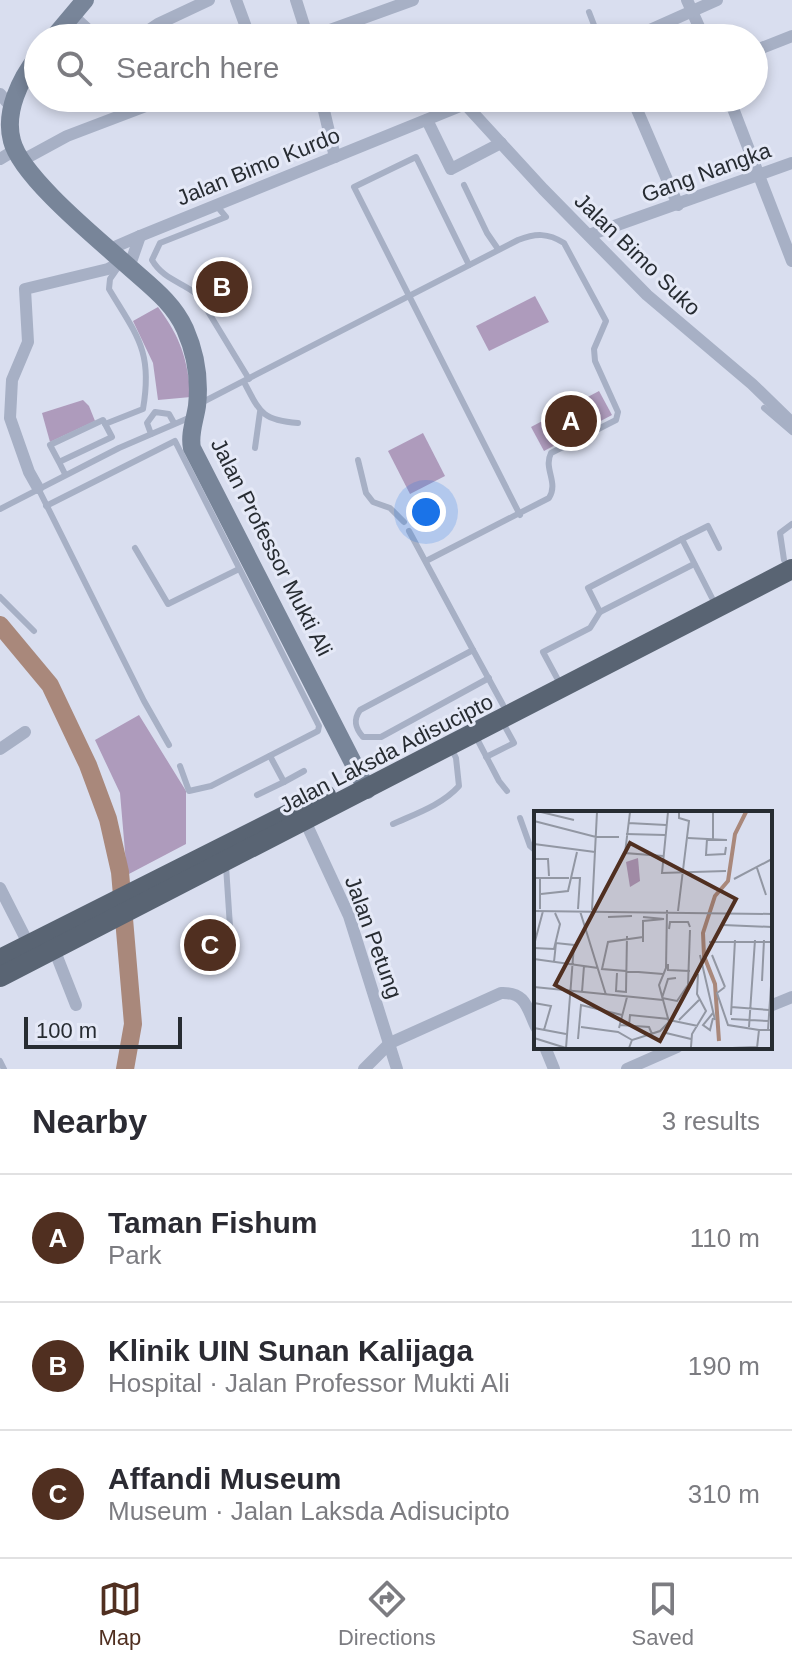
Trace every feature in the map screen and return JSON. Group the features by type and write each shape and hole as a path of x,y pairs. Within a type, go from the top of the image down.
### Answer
{"main road":[{"path":"65,24 85,0"},
{"path":"12,157 6,101 16,94 24,80"},
{"name":"Jalan Professor Mukti Ali","path":"12,157 154,287 184,327 197,367 192,448 283,639 364,784"},
{"name":"Jalan Laksda Adisucipto","path":"156,888 225,862 305,821 364,784 450,747 557,678 599,663 712,598 789,562"},
{"name":"Jalan Laksda Adisucipto","path":"1,970 29,945 102,916 364,784 789,562"},
{"name":"Jalan Laksda Adisucipto","path":"1,970 54,949 102,916"}],"street":[{"path":"158,24 209,0"},
{"path":"236,0 245,24"},
{"path":"296,0 304,24"},
{"path":"347,24 413,0"},
{"path":"657,24 690,5 717,0"},
{"path":"690,5 698,24"},
{"path":"72,15 82,24"},
{"path":"768,45 792,36"},
{"path":"12,157 130,112"},
{"path":"324,112 335,157"},
{"name":"Jalan Bimo Kurdo","path":"38,488 29,472 10,418 12,380 28,342 25,289 108,269 120,259 117,246 446,112"},
{"name":"Jalan Bimo Suko","path":"472,112 659,306 752,384 792,423"},
{"path":"638,112 678,205"},
{"path":"734,112 792,261"},
{"path":"427,120 451,169 501,143"},
{"name":"Gang Nangka","path":"589,235 792,163"},
{"path":"120,259 132,259 140,236"},
{"path":"0,749 25,732"},
{"name":"Jalan Petung","path":"305,821 349,916 397,1069"},
{"path":"0,888 29,945"},
{"path":"54,949 76,1005"},
{"path":"364,1069 390,1043 501,993 513,993 523,999 534,1023"},
{"path":"772,1005 792,997"},
{"path":"546,1049 554,1069"},
{"path":"627,1069 672,1049"}],"lane":[{"path":"589,12 594,24"},
{"path":"469,265 416,157 354,187 520,515"},
{"path":"464,185 498,249"},
{"path":"216,205 226,217 160,243 152,260 162,274 198,295 246,380 260,412 255,448"},
{"path":"0,509 65,474 174,423 246,380 498,249 531,235 553,236 571,251 606,321 594,349 595,361 618,412 616,420 551,453 547,462 554,486 549,498 426,561"},
{"path":"120,259 110,279 109,289 146,358 148,377 143,409"},
{"path":"764,408 792,432"},
{"path":"143,409 151,415"},
{"path":"105,424 143,409"},
{"path":"151,434 147,427 151,415 158,411 166,412 174,423"},
{"path":"260,412 280,422 298,423"},
{"path":"59,462 111,437 102,420 50,445 65,474"},
{"path":"46,506 175,441 239,569 283,639 319,729 211,786 189,791 180,766"},
{"path":"115,450 123,467"},
{"path":"358,460 366,493 373,502 390,508 404,522"},
{"path":"38,488 169,745"},
{"path":"789,562 780,533 792,524"},
{"path":"600,612 588,588 708,526 719,548"},
{"path":"409,531 489,678 514,743 486,757"},
{"path":"682,539 712,598"},
{"path":"135,548 168,604 239,569"},
{"path":"557,678 543,652 590,628 600,612 694,564"},
{"path":"0,597 34,631"},
{"path":"473,650 360,710 355,723 358,731 363,737 381,737 489,678"},
{"path":"474,734 507,791"},
{"path":"393,824 437,804 459,786 456,758 450,747"},
{"path":"270,756 284,782"},
{"path":"257,795 304,771"},
{"path":"520,818 534,849"},
{"path":"225,862 231,942"},
{"path":"0,1061 4,1069"}],"shaded area":[{"path":"535,296 549,322 489,351 476,326"},
{"path":"158,307 182,349 191,397 158,400 153,363 133,321"},
{"path":"599,391 612,415 544,451 531,427"},
{"path":"83,400 95,421 50,442 42,413"},
{"path":"423,433 445,476 410,494 388,451"},
{"path":"139,715 186,791 186,844 127,875 120,793 95,740"}],"waterway":[{"path":"0,625 50,685 88,765 108,819 120,872 133,1024 125,1069"}],"place":[{"name":"Klinik UIN Sunan Kalijaga","path":"222,287"},
{"name":"Taman Fishum","path":"571,421"},
{"name":"Affandi Museum","path":"210,945"}]}
